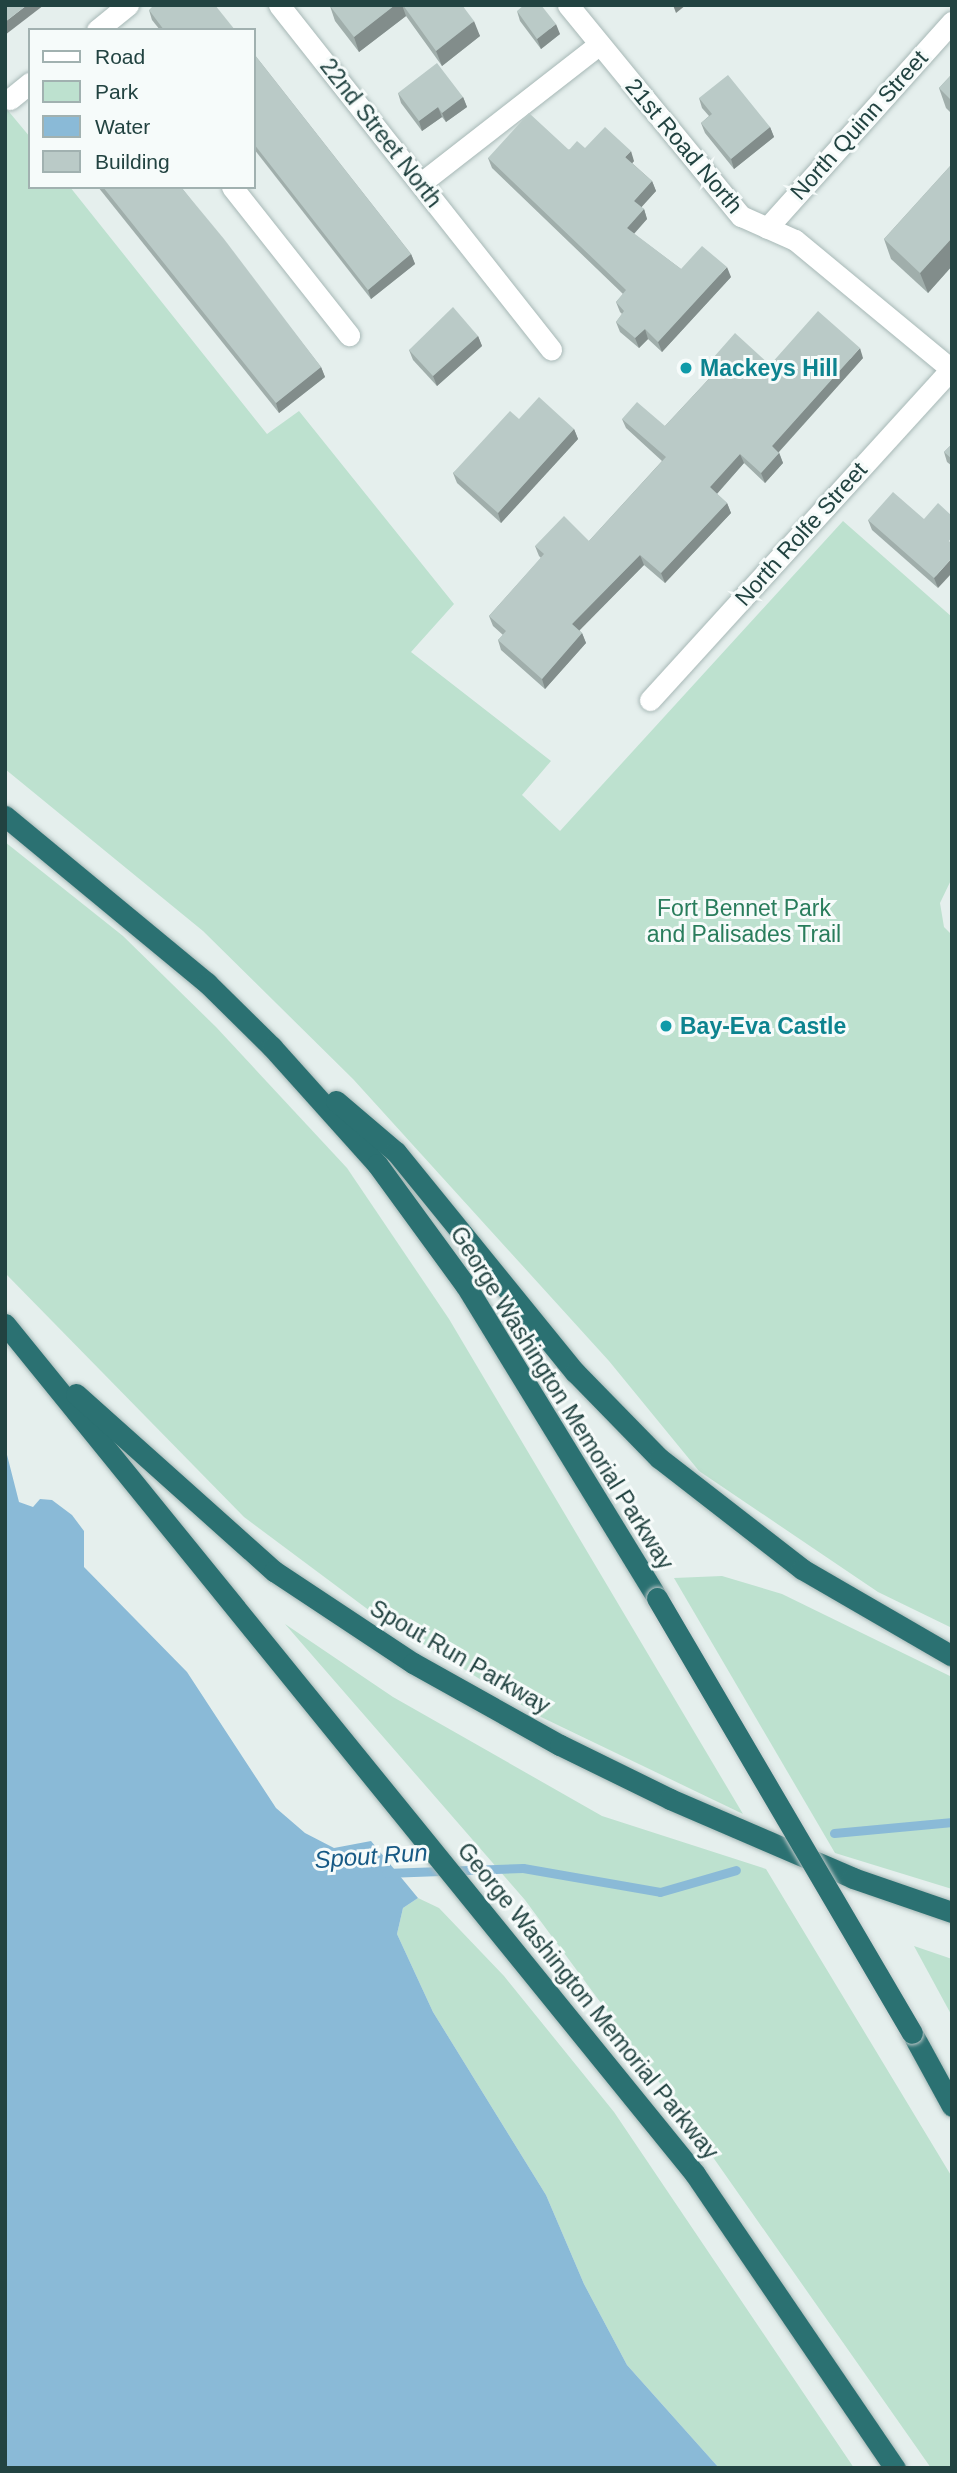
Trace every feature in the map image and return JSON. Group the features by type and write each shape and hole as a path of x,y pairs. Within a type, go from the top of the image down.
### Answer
{"highway":[{"name":"George Washington Memorial Parkway","path":"5,816 176,955 272,1047 377,1164 445,1256 657,1598 952,2106"},
{"path":"272,1047 396,1152 575,1372 659,1458 802,1569 952,1656"},
{"name":"George Washington Memorial Parkway","path":"10,1329 695,2174 895,2468"},
{"name":"Spout Run Parkway","path":"10,1329 232,1537 317,1602 413,1663 560,1745 681,1804 853,1878 952,1912"}],"street":[{"path":"101,28 128,5"},
{"name":"22nd Street North","path":"279,5 551,349"},
{"name":"21st Road North","path":"568,5 741,216 795,240 951,368"},
{"name":"North Quinn Street","path":"767,228 952,22"},
{"path":"421,183 598,44"},
{"path":"10,99 28,85"},
{"path":"234,189 349,335"},
{"name":"North Rolfe Street","path":"650,700 951,368"}],"green space":[{"name":"Fort Bennet Park and Palisades Trail","path":"5,107 28,135 28,189 72,189 267,434 299,411 454,604 411,652 551,761 522,795 560,831 843,521 952,617 952,878 940,903 944,927 952,935 952,1628 878,1592 699,1471 609,1361 353,1079 203,931 5,769"},
{"path":"5,842 123,936 216,1027 347,1168 449,1319 743,1814 541,1717 370,1611 244,1517 5,1273"},
{"path":"722,1576 782,1594 952,1677 952,1889 835,1853 674,1578"},
{"path":"285,1624 393,1697 602,1816 766,1869 952,2177 952,2468 931,2468 682,2113 525,1900"},
{"path":"418,1898 439,1908 504,1976 614,2112 854,2468 719,2468 627,2365 584,2284 546,2195 433,2012 397,1934 403,1908"},
{"path":"914,1946 952,1959 952,2016"}],"water":[{"path":"5,1447 19,1502 33,1507 40,1499 52,1500 72,1515 84,1531 84,1567 187,1672 276,1808 305,1833 334,1848 371,1841 418,1898 403,1908 397,1934 433,2012 546,2195 584,2284 627,2365 719,2468 5,2468"}],"building":[{"path":"5,5 27,5 5,22"},
{"path":"154,5 215,5 233,28 162,28 149,10"},
{"path":"331,5 395,5 354,37"},
{"path":"403,5 462,5 474,21 436,51"},
{"path":"524,5 541,5 556,24 537,39 517,11"},
{"path":"256,57 411,254 368,290 256,147"},
{"path":"437,63 463,97 442,113 438,107 419,121 398,93"},
{"path":"952,74 952,101 939,88"},
{"path":"728,75 770,127 731,159 701,123 712,114 699,98"},
{"path":"529,113 569,150 577,141 585,148 605,127 631,151 625,157 652,181 634,201 644,209 627,228 681,269 702,246 727,267 658,342 645,329 635,338 616,322 624,311 616,302 626,290 488,158"},
{"path":"952,164 952,238 920,273 884,239"},
{"path":"105,189 183,189 224,239 321,367 276,403"},
{"path":"453,307 478,336 433,376 409,350"},
{"path":"818,311 860,348 772,446 779,453 761,473 740,454 710,487 727,503 661,573 640,555 572,624 582,633 542,679 498,640 506,631 489,616 544,554 535,546 564,516 589,541 666,457 622,419 637,402 665,426 722,365 713,358 735,333 770,365"},
{"path":"539,397 574,429 498,513 453,473 510,411 519,419"},
{"path":"952,444 952,459 944,452"},
{"path":"893,492 924,519 938,503 952,516 952,537 949,541 952,544 952,558 934,578 868,520"}],"waterway":[{"name":"Spout Run","path":"834,1833 952,1822"},
{"name":"Spout Run","path":"386,1873 523,1868 660,1892 736,1870"}],"place":[{"name":"Mackeys Hill","path":"686,368"},
{"name":"Bay-Eva Castle","path":"666,1026"}]}
